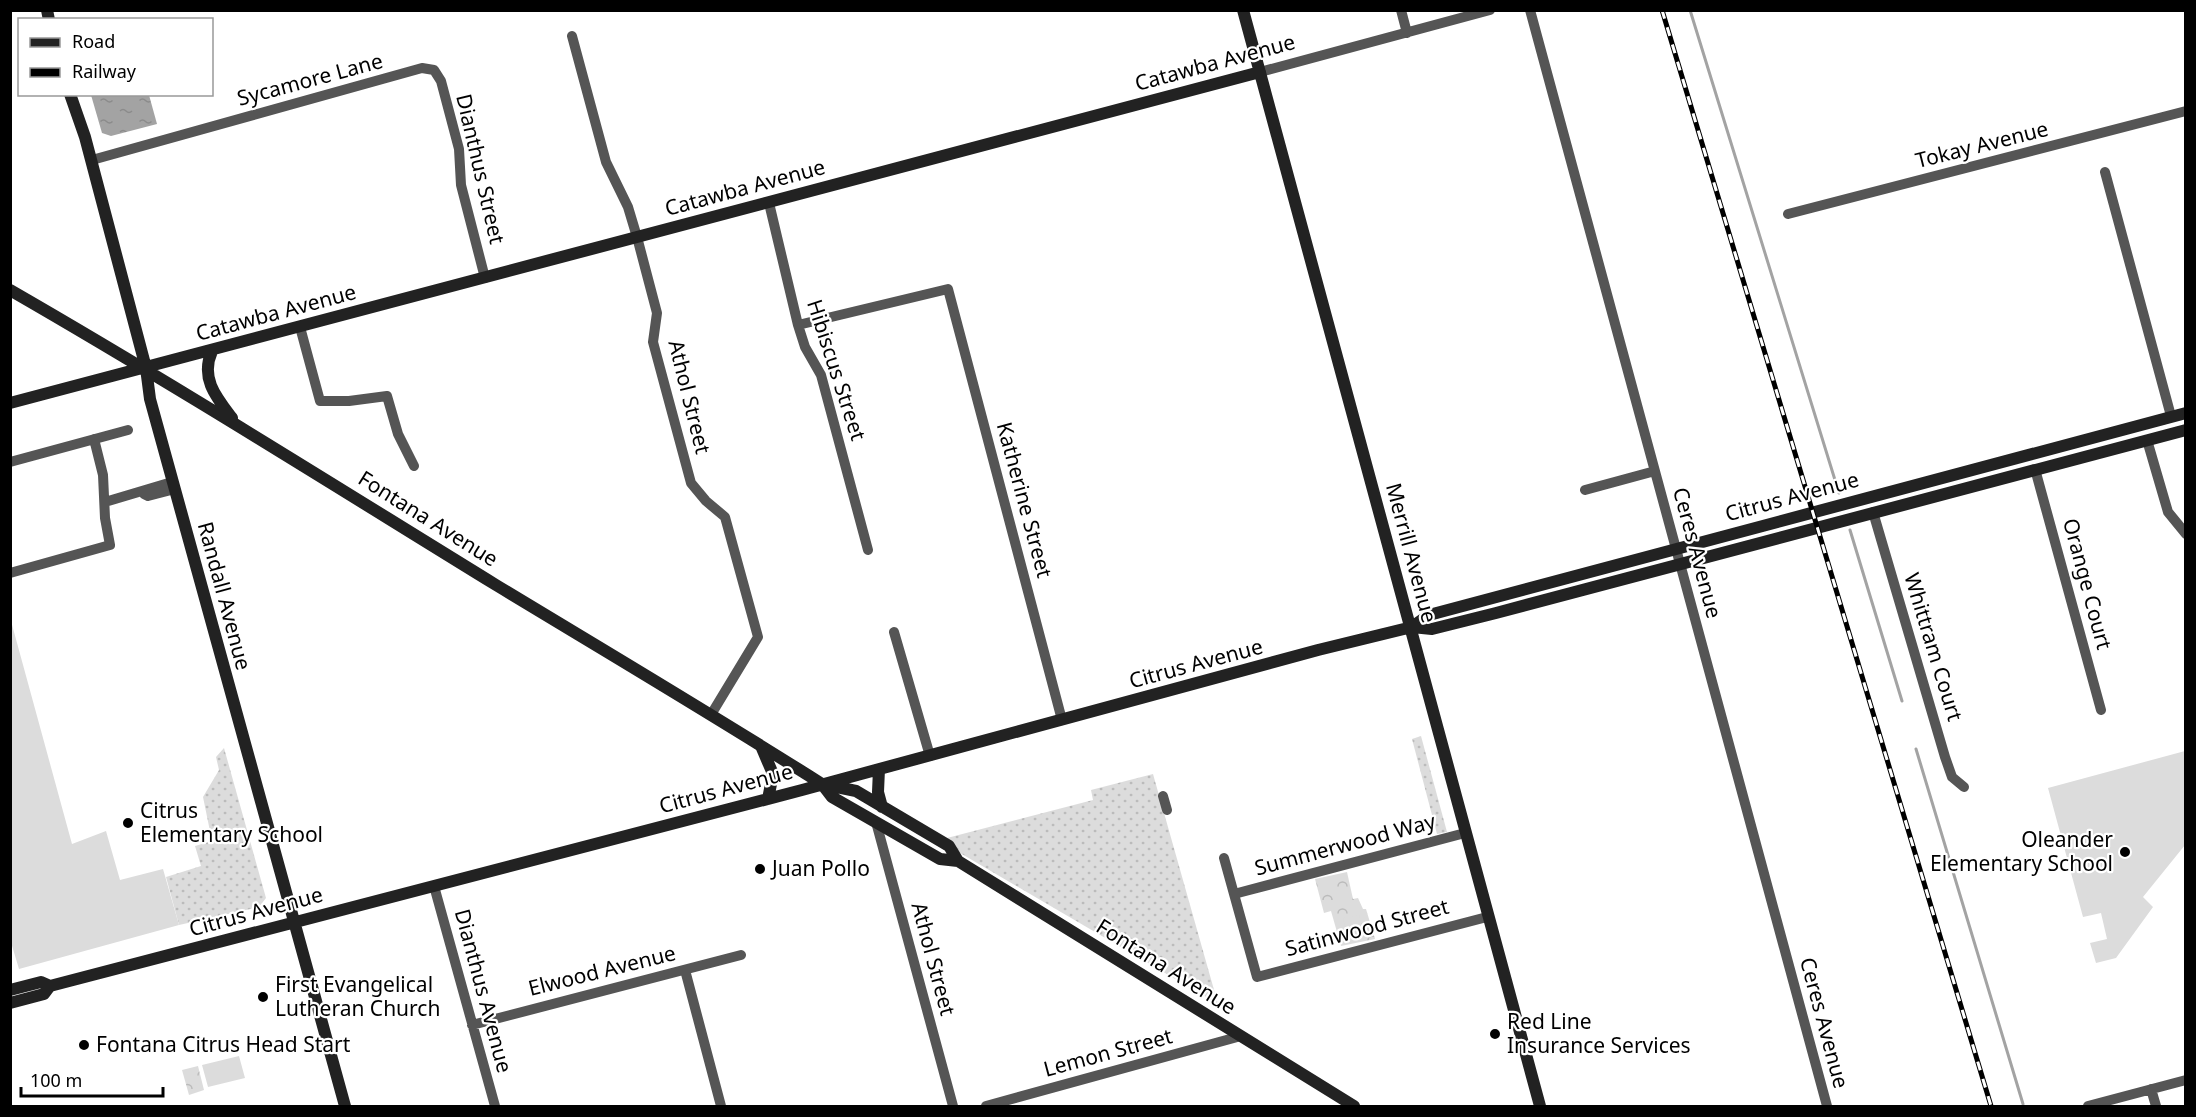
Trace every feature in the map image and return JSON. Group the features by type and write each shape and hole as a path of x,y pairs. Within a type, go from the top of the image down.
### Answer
{"main road":[{"name":"Merrill Avenue","path":"1243,10 1412,627 1487,917 1540,1107"},
{"name":"Catawba Avenue","path":"10,403 1260,72"},
{"name":"Randall Avenue","path":"71,96 92,160 146,368 150,399 345,1107"},
{"name":"Fontana Avenue","path":"10,290 146,368 498,586 712,714 822,784 832,797 940,859 958,861 1354,1107"},
{"path":"212,351 207,363 207,380 236,424"},
{"name":"Citrus Avenue","path":"1412,627 1429,615 2186,412"},
{"name":"Citrus Avenue","path":"10,990 41,982 50,986 295,923 1412,627 1432,628 1464,621 2186,430"},
{"path":"760,745 773,774 768,799"},
{"path":"879,769 878,792 882,807"},
{"name":"Fontana Avenue","path":"822,784 856,791 949,846 958,861"},
{"name":"Citrus Avenue","path":"10,1003 44,994 50,986"}],"street":[{"path":"1401,10 1407,33"},
{"name":"Catawba Avenue","path":"1260,72 1490,10"},
{"name":"Ceres Avenue","path":"1530,10 1827,1107"},
{"name":"Athol Street","path":"572,36 606,162 628,207 637,237 657,313 653,342 691,483 706,501 725,517 758,637 712,714"},
{"name":"Sycamore Lane","path":"92,160 422,68 434,70"},
{"name":"Dianthus Street","path":"434,70 441,81 459,149 461,185 485,278"},
{"name":"Tokay Avenue","path":"1788,214 2186,111"},
{"path":"2105,172 2171,416"},
{"name":"Hibiscus Street","path":"769,202 798,325 805,347 821,375 868,550"},
{"name":"Katherine Street","path":"798,325 948,289 1062,720"},
{"path":"300,327 320,401 348,401 387,396 398,434 414,466"},
{"path":"10,462 128,430"},
{"path":"10,573 110,545 103,475 94,439"},
{"path":"2147,440 2168,512 2186,534"},
{"name":"Orange Court","path":"2035,470 2101,710"},
{"path":"1585,490 1655,471"},
{"path":"105,502 174,485"},
{"name":"Whittram Court","path":"1873,512 1945,757 1952,777 1964,787"},
{"path":"894,632 930,756"},
{"path":"1163,796 1167,810"},
{"name":"Athol Street","path":"876,822 953,1107"},
{"name":"Summerwood Way","path":"1234,894 1465,833"},
{"path":"1224,858 1234,894"},
{"name":"Dianthus Avenue","path":"434,885 495,1107"},
{"name":"Satinwood Street","path":"1234,894 1257,977 1487,917"},
{"name":"Elwood Avenue","path":"472,1025 741,956"},
{"path":"684,970 721,1107"},
{"name":"Lemon Street","path":"986,1107 1241,1036"},
{"path":"2088,1107 2186,1080"},
{"path":"2151,1089 2156,1107"}],"green space":[{"path":"11,621 72,844 106,831 120,880 163,869 179,925 19,969 10,939"},
{"path":"1421,736 1447,832 1437,834 1412,739"},
{"path":"224,748 266,898 259,907 179,925 166,877 201,866 195,846 212,841 203,797 219,770 216,757"},
{"path":"2185,751 2185,845 2143,897 2153,907 2116,958 2096,963 2090,943 2107,939 2101,913 2083,917 2048,788"},
{"path":"1153,774 1218,1004 955,850 947,838 1093,800 1091,790"},
{"path":"1347,872 1353,899 1358,898 1363,909 1366,909 1375,939 1341,946 1331,911 1324,913 1315,879"},
{"path":"1359,915 1364,933 1347,936 1343,918"},
{"path":"239,1056 245,1078 208,1087 202,1065"},
{"path":"198,1066 204,1090 189,1095 182,1070"}],"water":[{"path":"91,96 149,96 157,124 111,136 102,133"}],"waterway":[{"path":"1690,10 1839,493"},
{"path":"1850,530 1902,701"},
{"path":"1916,749 2023,1104"}],"railway":[{"path":"1662,10 1991,1106"}],"place":[{"name":"Citrus Elementary School","path":"128,823"},
{"name":"Oleander Elementary School","path":"2125,852"},
{"name":"Juan Pollo","path":"760,869"},
{"name":"First Evangelical Lutheran Church","path":"263,997"},
{"name":"Red Line Insurance Services","path":"1495,1034"},
{"name":"Fontana Citrus Head Start","path":"84,1045"}]}
